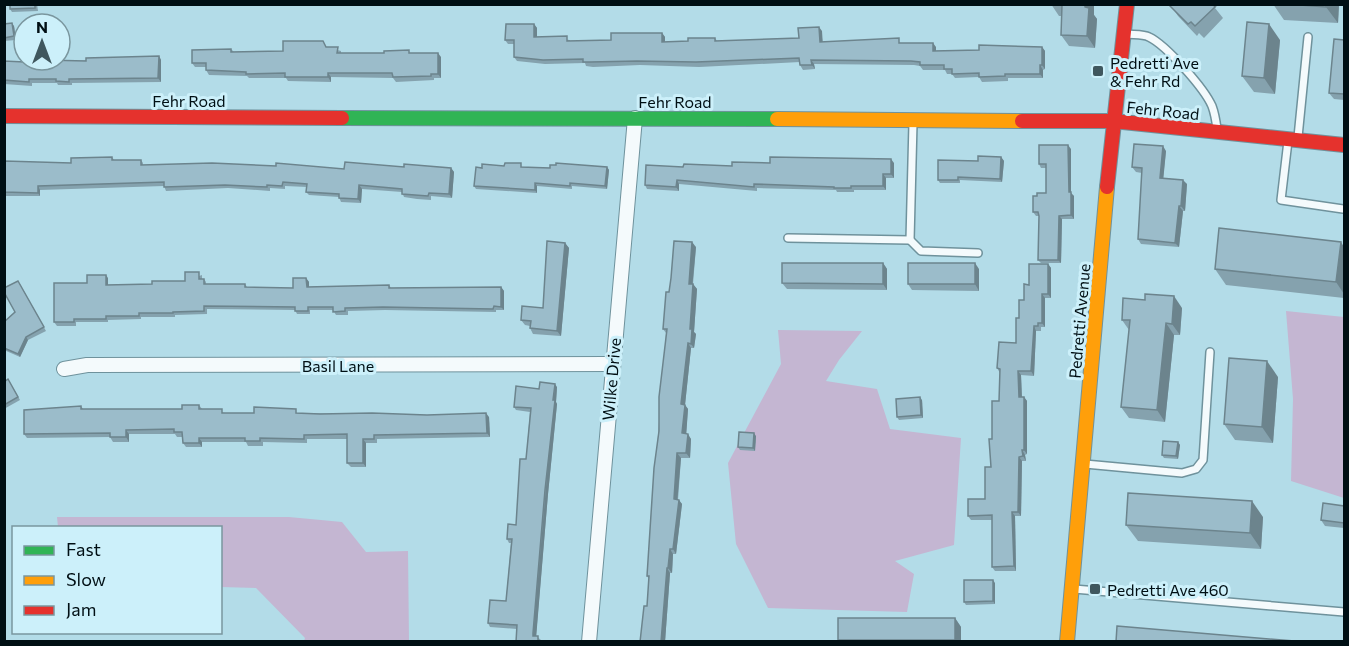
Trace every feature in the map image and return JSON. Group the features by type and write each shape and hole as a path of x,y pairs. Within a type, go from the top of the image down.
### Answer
{"street":[{"name":"Pedretti Avenue","path":"1067,642 1113,121 1127,4"},
{"name":"Fehr Road","path":"4,116 1113,121 1344,145"},
{"name":"Wilke Drive","path":"589,642 635,118"},
{"name":"Basil Lane","path":"64,369 87,365 612,364"}],"lane":[{"path":"1123,34 1147,36 1163,46 1197,83 1211,104 1216,115 1217,132"},
{"path":"1308,37 1293,139 1281,200 1343,209"},
{"path":"910,240 914,120"},
{"path":"788,238 910,240 921,251 978,253"},
{"path":"1083,464 1182,473 1196,469 1203,460 1210,352"},
{"path":"1072,588 1344,612"}],"shaded area":[{"path":"1286,311 1344,317 1344,498 1291,481 1293,399"},
{"path":"778,330 862,331 826,381 877,389 890,429 961,438 954,545 895,561 914,574 907,612 768,608 736,544 728,463 781,364"},
{"path":"57,517 289,517 342,522 366,552 408,551 409,641 304,641 305,638 256,588 222,587 222,526 58,526"}],"building":[{"path":"10,4 35,4 35,8 10,9"},
{"path":"1059,4 1085,4 1085,7 1089,8 1087,36 1061,35 1062,5"},
{"path":"1213,4 1215,7 1195,26 1191,22 1188,24 1169,5"},
{"path":"1286,4 1326,4 1326,7"},
{"path":"1247,22 1269,24 1264,78 1242,76"},
{"path":"12,23 12,36 4,38 4,24"},
{"path":"506,24 534,24 534,37 567,36 567,41 611,40 611,33 662,33 662,42 688,41 688,38 715,38 715,41 799,38 798,28 819,27 820,42 899,38 899,43 933,43 933,51 979,50 979,45 1042,47 1042,65 1040,65 1040,74 979,77 979,73 952,74 952,69 944,69 944,65 920,65 920,62 911,61 811,60 812,65 800,65 799,58 696,62 543,60 514,57 514,40 505,40"},
{"path":"1334,39 1344,40 1344,94 1329,93"},
{"path":"283,41 323,41 326,47 338,47 337,53 384,53 384,51 409,50 409,53 438,53 438,74 393,77 392,73 328,73 328,77 285,77 285,73 246,74 246,72 206,70 206,63 192,63 192,50 283,51"},
{"path":"159,56 158,78 69,79 69,82 56,81 56,79 29,79 29,82 4,80 4,61 12,61 12,72 72,72 72,61 86,61 86,58"},
{"path":"1134,144 1163,146 1160,178 1183,180 1175,243 1138,239 1142,168 1132,167"},
{"path":"1039,145 1068,145 1071,215 1059,216 1058,260 1038,260 1039,216 1038,212 1033,212 1033,196 1037,196 1037,193 1046,193 1046,164 1039,164"},
{"path":"978,156 1001,157 1000,179 958,177 958,180 938,180 938,160 978,161"},
{"path":"112,157 112,160 141,160 141,165 212,163 276,166 276,163 344,169 345,162 451,168 449,194 429,193 428,196 402,194 402,189 359,185 358,199 339,198 339,194 306,192 307,184 283,182 282,186 267,185 267,187 225,185 164,187 164,182 38,186 38,193 4,192 5,161 71,163 71,158"},
{"path":"770,157 891,159 891,174 883,174 883,186 851,186 851,188 754,184 754,187 677,180 676,187 645,185 646,165 732,166 732,162 770,163"},
{"path":"505,163 521,163 521,167 550,168 550,165 556,165 556,163 607,167 605,186 535,183 535,190 474,186 476,167 482,168 482,164 504,166"},
{"path":"1219,228 1341,242 1336,282 1215,269"},
{"path":"547,241 565,243 557,331 530,328 531,321 521,320 522,306 543,308"},
{"path":"674,241 692,242 689,284 693,284 691,344 688,343 681,404 685,405 682,433 688,434 686,453 677,453 674,499 679,500 673,549 670,549 667,568 661,642 640,642 644,606 647,606 654,468 659,431 659,397 667,329 663,329"},
{"path":"782,263 883,263 883,284 782,283"},
{"path":"908,263 975,263 975,284 908,284"},
{"path":"1029,264 1048,264 1048,294 1042,294 1042,323 1034,326 1031,371 1018,371 1019,397 1024,397 1024,450 1022,450 1023,456 1019,457 1018,512 1012,512 1014,566 992,567 992,515 968,516 968,499 985,499 985,467 991,467 989,439 992,439 992,401 999,401 1000,369 997,368 999,342 1016,343 1016,318 1019,318 1019,300 1024,300 1024,284 1029,285"},
{"path":"185,272 199,272 199,279 204,279 204,284 245,284 245,287 293,288 293,278 306,278 307,287 389,285 389,288 501,287 501,307 494,306 493,309 345,308 345,311 333,312 333,307 308,307 308,311 295,311 295,307 204,306 204,311 139,313 139,316 106,316 106,319 74,319 74,322 54,322 54,283 87,283 87,275 106,275 106,285 152,284 152,281 185,281"},
{"path":"18,281 44,327 26,337 18,354 4,348 4,322 15,312 4,288"},
{"path":"1145,294 1174,296 1172,324 1166,323 1157,410 1121,407 1130,320 1122,320 1123,298 1145,300"},
{"path":"1229,358 1267,361 1262,427 1224,424"},
{"path":"8,379 18,397 4,405 4,382"},
{"path":"540,382 555,384 553,400 555,400 533,633 533,636 538,636 538,642 516,642 517,625 488,623 490,600 506,601 512,539 507,539 508,524 516,525 520,459 526,459 531,408 514,407 516,386 539,389"},
{"path":"920,397 921,415 897,417 896,399"},
{"path":"182,405 199,405 199,409 222,409 222,413 254,413 254,407 296,409 296,413 320,414 486,413 487,433 374,435 374,439 363,439 363,463 347,463 347,434 304,435 304,439 260,438 260,441 245,441 245,438 199,438 199,443 183,443 182,432 174,432 174,429 126,430 126,437 110,437 110,433 24,434 24,410 81,406 81,409 182,409"},
{"path":"739,432 754,433 753,448 738,447"},
{"path":"1163,441 1178,442 1176,456 1162,455"},
{"path":"1128,493 1252,501 1250,533 1126,525"},
{"path":"1323,503 1344,506 1344,523 1321,520"},
{"path":"964,580 993,580 993,601 964,602"},
{"path":"838,618 955,618 955,640 838,640"},
{"path":"1117,626 1294,641 1294,642 1116,642"}],"traffic: fast":[{"path":"342,118 777,119"}],"traffic: slow":[{"path":"777,119 1022,121"},
{"path":"1067,642 1107,187"}],"traffic: jam":[{"path":"1107,187 1127,4"},
{"path":"4,116 342,118"},
{"path":"1022,121 1113,121 1344,145"}],"place":[{"name":"Pedretti Ave & Fehr Rd","path":"1098,71"},
{"name":"Pedretti Ave 460","path":"1095,589"}]}
